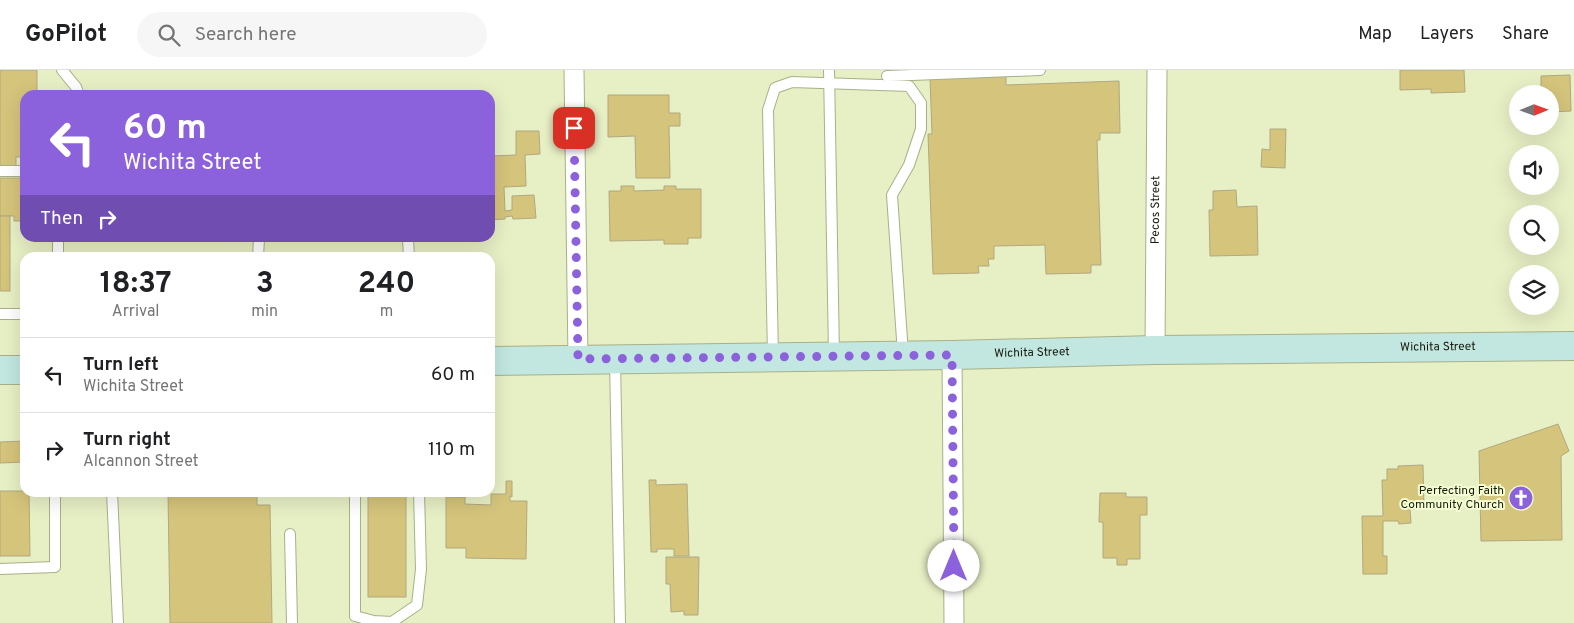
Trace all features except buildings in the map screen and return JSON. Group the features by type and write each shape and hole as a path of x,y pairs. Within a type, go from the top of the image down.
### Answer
{"main road":[{"name":"Wichita Street","path":"495,361 903,356 1155,350 1574,346"},
{"path":"0,370 20,370"}],"street":[{"path":"574,70 578,359"},
{"name":"Pecos Street","path":"1155,350 1157,70"},
{"path":"952,355 954,623"}],"lane":[{"path":"62,70 77,90"},
{"path":"829,70 834,356"},
{"path":"773,357 768,110 775,88 792,82 829,83 887,77 1040,70"},
{"path":"887,77 909,86 921,103 922,129 909,165 892,196 903,356"},
{"path":"0,171 20,171"},
{"path":"0,314 20,314"},
{"path":"615,359 620,623"},
{"path":"0,569 55,567 55,497"},
{"path":"112,497 118,623"},
{"path":"355,497 355,616 374,621 392,622 417,605 421,569 419,497"},
{"path":"290,534 292,623"}],"place":[{"name":"Perfecting Faith Community Church","path":"1521,498"}],"route":[{"path":"574,128 578,359 952,355 954,566"}]}
